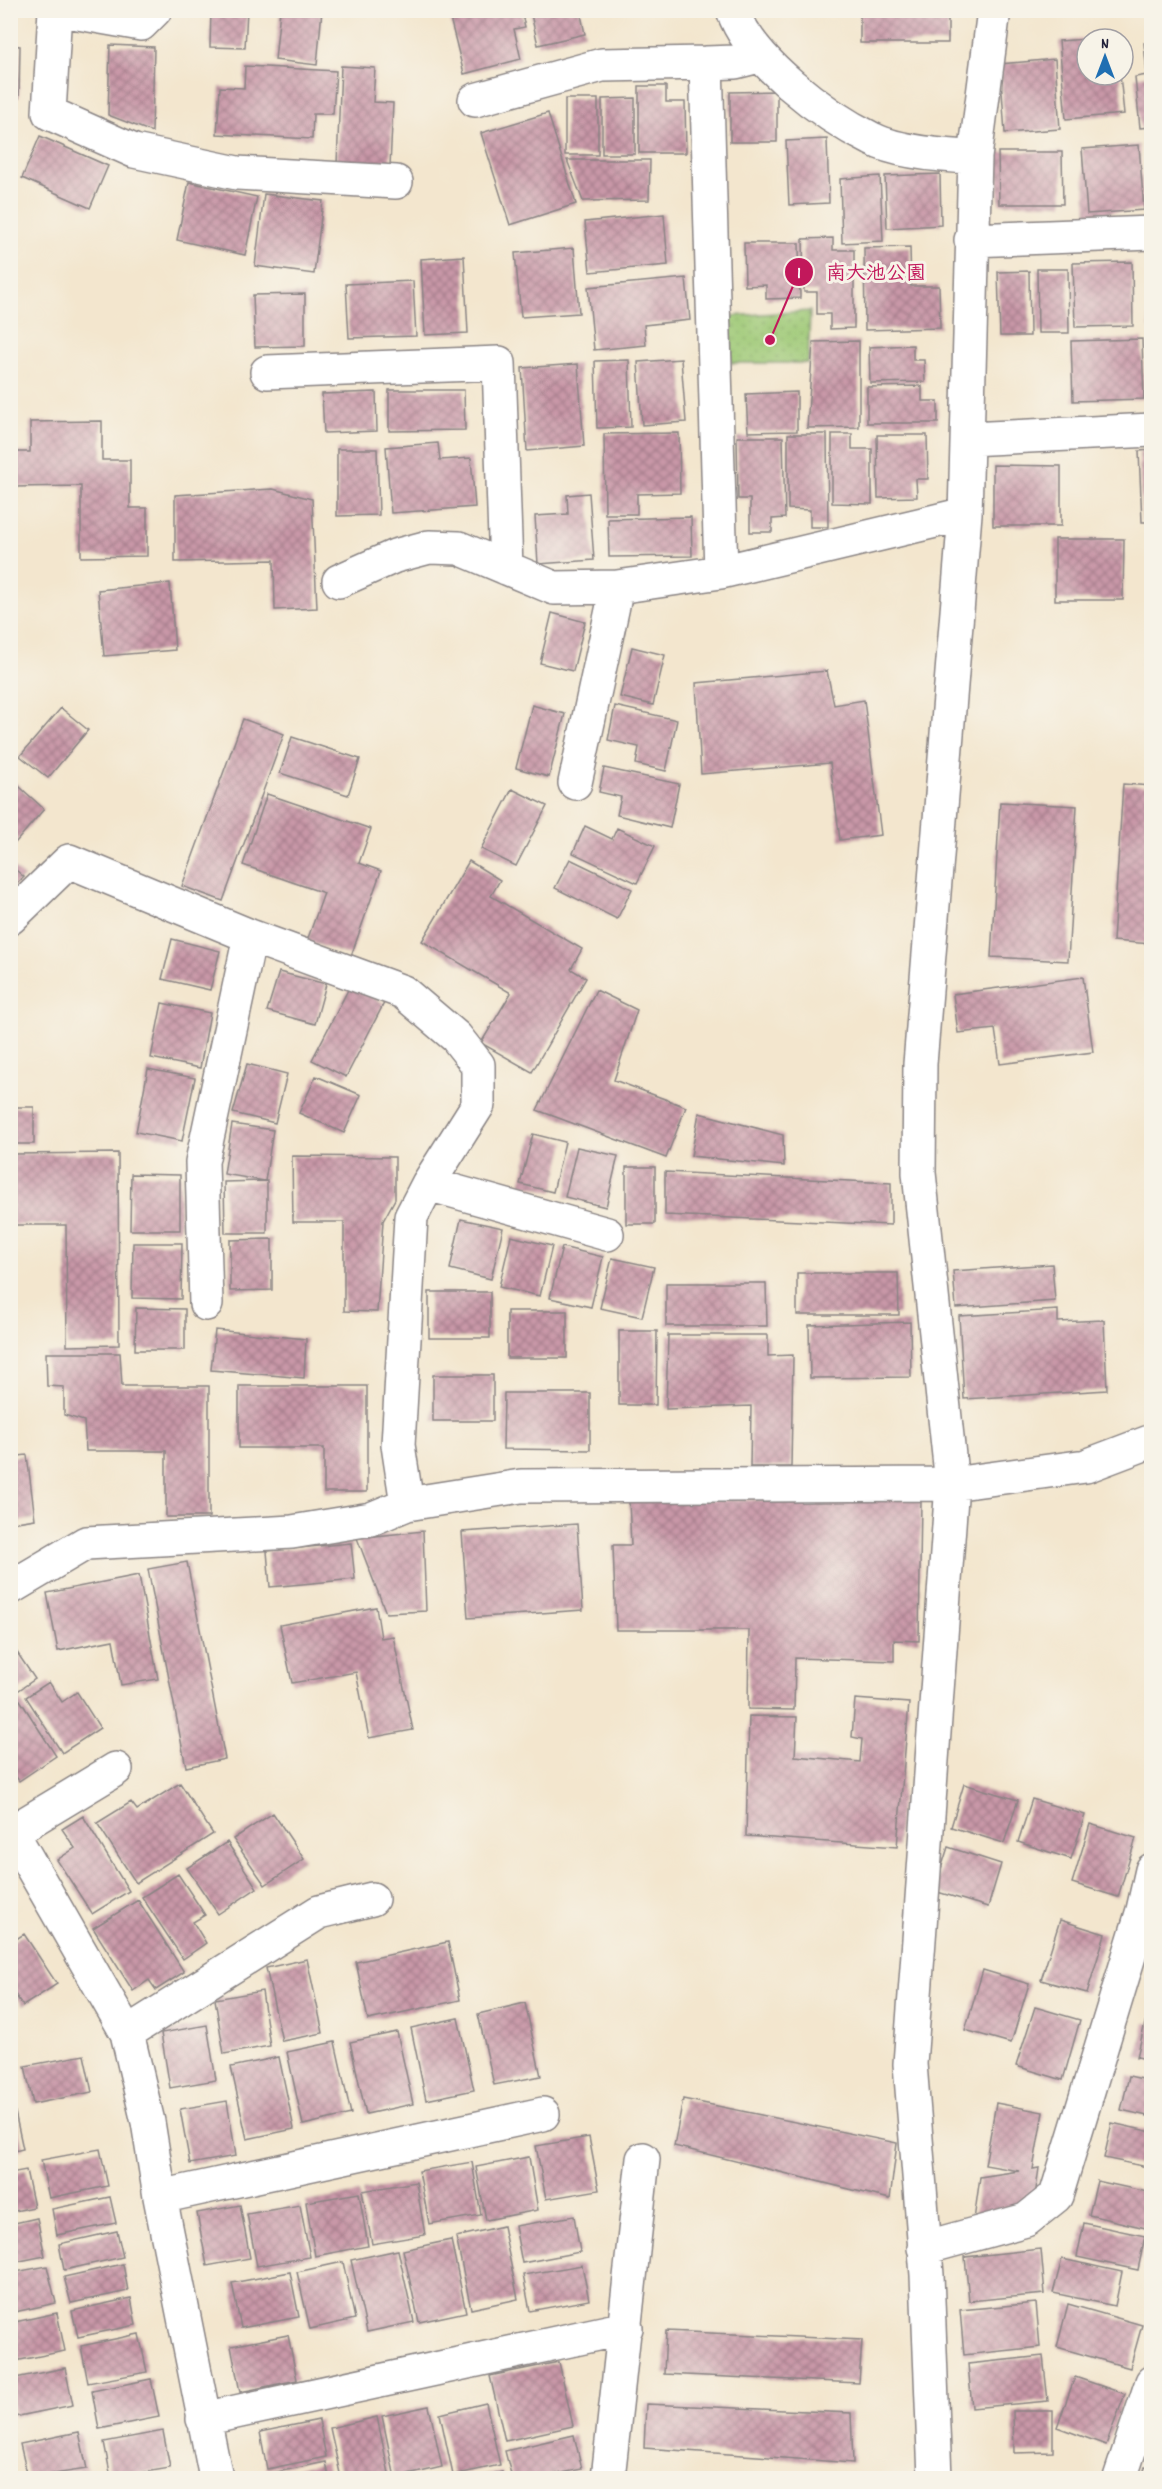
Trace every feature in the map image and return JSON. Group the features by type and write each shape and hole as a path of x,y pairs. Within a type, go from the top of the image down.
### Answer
{"street":[{"path":"56,10 49,113 134,151 237,173 396,182"},
{"path":"61,10 141,24 155,10"},
{"path":"733,10 737,23 759,56 812,100 873,140 936,155 975,158"},
{"path":"935,2478 924,2248 910,2064 952,1484 919,1173 920,1086 965,514 975,158 999,11"},
{"path":"475,100 602,65 735,62 759,56"},
{"path":"706,63 721,572"},
{"path":"971,240 1152,233"},
{"path":"267,372 499,363 506,568"},
{"path":"968,439 1152,430"},
{"path":"339,581 395,556 429,547 459,548 554,588 617,587 721,572 965,514"},
{"path":"575,783 617,587"},
{"path":"10,918 69,861 250,936 403,992 456,1037 478,1065 478,1105 428,1184 411,1217 398,1446 407,1504"},
{"path":"207,1304 202,1162 250,936"},
{"path":"428,1184 607,1234"},
{"path":"10,1588 86,1543 292,1532 371,1520 407,1504 521,1486 952,1484 1086,1466 1152,1441"},
{"path":"116,1769 11,1831 127,2032 148,2122 159,2197 216,2478"},
{"path":"924,2248 1026,2220 1056,2196 1143,1910 1152,1870"},
{"path":"127,2032 319,1912 372,1899"},
{"path":"159,2197 543,2114"},
{"path":"608,2478 643,2158"},
{"path":"203,2419 626,2328"},
{"path":"1120,2478 1152,2382"}],"green space":[{"path":"810,311 808,363 731,363 731,316"}],"building":[{"path":"211,10 247,10 245,48 210,47"},
{"path":"280,10 322,10 317,65 275,60"},
{"path":"448,10 521,10 525,27 514,29 521,59 464,74"},
{"path":"530,10 580,10 585,34 538,45"},
{"path":"860,10 948,10 948,43 860,43"},
{"path":"1075,40 1075,87 1121,87 1124,114 1066,119 1059,41"},
{"path":"1152,42 1152,127 1140,128 1135,77 1147,75 1144,43"},
{"path":"10,45 20,46 19,98 10,97"},
{"path":"110,45 154,47 152,132 108,115"},
{"path":"1055,59 1060,129 1005,133 1000,64"},
{"path":"245,66 336,71 333,114 313,114 312,139 217,134 220,87 244,88"},
{"path":"341,66 375,68 373,102 393,103 390,166 337,164"},
{"path":"639,86 666,86 666,102 685,102 686,153 639,153"},
{"path":"777,91 777,142 730,142 730,92"},
{"path":"635,98 635,154 602,154 602,99"},
{"path":"565,99 598,99 598,155 565,155"},
{"path":"548,113 576,204 510,225 481,133"},
{"path":"40,136 108,166 90,208 22,178"},
{"path":"827,139 829,203 789,205 786,141"},
{"path":"1139,145 1144,210 1087,214 1082,149"},
{"path":"998,152 1062,152 1063,204 999,204"},
{"path":"567,160 650,160 649,200 583,201"},
{"path":"940,174 941,225 887,228 885,176"},
{"path":"880,176 883,241 842,243 840,179"},
{"path":"189,182 257,197 245,255 177,240"},
{"path":"264,194 323,201 314,274 255,266"},
{"path":"664,214 668,265 590,272 585,222"},
{"path":"833,238 833,250 854,250 854,328 830,329 830,314 817,314 817,292 804,292 803,239"},
{"path":"744,243 799,243 800,298 766,299 766,285 745,286"},
{"path":"910,247 911,286 939,286 940,328 865,330 864,248"},
{"path":"574,248 579,313 521,317 515,253"},
{"path":"464,256 468,333 425,335 421,259"},
{"path":"1132,262 1133,326 1075,327 1073,263"},
{"path":"1037,269 1068,269 1069,333 1038,333"},
{"path":"1152,270 1152,328 1149,328 1147,271"},
{"path":"1029,271 1030,336 1000,336 998,272"},
{"path":"686,278 690,320 644,325 646,345 594,350 588,287"},
{"path":"413,281 416,336 349,338 346,284"},
{"path":"305,294 305,346 255,347 253,295"},
{"path":"1142,339 1144,399 1073,401 1071,341"},
{"path":"859,341 859,427 807,428 813,342"},
{"path":"913,345 913,360 924,360 925,382 870,383 869,347"},
{"path":"681,359 686,422 642,425 638,362"},
{"path":"629,360 631,427 597,428 595,361"},
{"path":"578,364 584,446 527,451 522,368"},
{"path":"922,386 922,401 938,401 938,423 867,423 867,387"},
{"path":"389,390 464,390 465,430 389,431"},
{"path":"376,392 377,431 324,433 322,394"},
{"path":"797,392 797,431 748,432 746,394"},
{"path":"102,421 102,460 130,460 130,508 147,508 147,556 81,557 81,486 10,487 10,452 30,452 30,422"},
{"path":"679,433 680,493 637,494 637,514 605,514 604,434"},
{"path":"788,434 827,434 828,527 810,527 810,510 788,509"},
{"path":"832,434 852,434 852,449 872,449 872,504 832,503"},
{"path":"877,435 927,435 928,479 916,479 917,497 878,498"},
{"path":"737,437 783,437 785,518 772,519 772,532 750,532 750,499 738,499"},
{"path":"438,443 440,460 471,458 475,507 391,513 386,447"},
{"path":"337,449 377,449 379,515 337,516"},
{"path":"1152,450 1152,522 1142,522 1139,451"},
{"path":"993,465 1061,466 1061,526 993,526"},
{"path":"273,489 312,499 317,608 275,610 274,560 175,562 175,495"},
{"path":"589,493 594,560 538,564 535,516 568,514 567,495"},
{"path":"691,517 692,556 609,557 608,519"},
{"path":"1055,539 1124,539 1123,600 1055,600"},
{"path":"170,583 175,650 104,656 98,590"},
{"path":"552,613 585,622 573,671 540,663"},
{"path":"632,647 665,655 653,705 620,697"},
{"path":"827,671 834,705 864,700 881,835 840,840 830,763 701,774 696,683"},
{"path":"532,705 565,714 549,777 516,768"},
{"path":"615,706 677,720 666,771 636,764 639,747 608,740"},
{"path":"61,708 88,730 48,778 20,756"},
{"path":"243,719 284,734 223,901 182,886"},
{"path":"292,737 360,759 348,795 280,773"},
{"path":"604,768 679,784 670,828 617,815 621,797 599,792"},
{"path":"10,778 44,809 10,849"},
{"path":"1123,784 1152,786 1152,944 1113,941"},
{"path":"512,789 547,806 516,866 481,849"},
{"path":"267,794 371,829 359,863 381,871 351,956 307,941 324,893 243,865"},
{"path":"1000,802 1077,806 1068,961 991,957"},
{"path":"585,826 612,839 617,828 655,846 637,883 573,853"},
{"path":"570,859 632,889 617,919 555,888"},
{"path":"469,861 500,880 491,896 582,949 571,969 586,978 532,1072 481,1043 511,993 422,941"},
{"path":"10,865 24,877 10,890"},
{"path":"172,939 220,951 210,990 162,979"},
{"path":"279,972 326,984 315,1024 267,1011"},
{"path":"1083,977 1093,1052 1000,1064 995,1029 958,1033 953,994"},
{"path":"350,986 384,1003 346,1077 312,1060"},
{"path":"596,990 637,1010 614,1080 686,1107 666,1158 537,1110"},
{"path":"162,1003 210,1013 200,1068 151,1058"},
{"path":"247,1064 287,1074 275,1123 233,1113"},
{"path":"148,1069 195,1078 182,1141 136,1132"},
{"path":"316,1076 361,1095 344,1133 299,1113"},
{"path":"10,1107 34,1107 34,1144 10,1144"},
{"path":"699,1113 783,1135 784,1166 691,1156"},
{"path":"232,1124 273,1130 265,1181 224,1174"},
{"path":"533,1134 565,1142 553,1192 520,1184"},
{"path":"577,1147 618,1156 606,1207 565,1197"},
{"path":"118,1153 119,1345 67,1346 66,1225 10,1225 10,1154"},
{"path":"292,1156 395,1157 395,1199 383,1221 377,1312 344,1311 344,1222 293,1222"},
{"path":"626,1167 655,1167 655,1224 626,1224"},
{"path":"665,1172 891,1183 891,1225 665,1215"},
{"path":"131,1174 180,1175 180,1230 130,1230"},
{"path":"267,1181 267,1233 225,1233 224,1182"},
{"path":"461,1219 503,1228 491,1279 450,1269"},
{"path":"511,1236 552,1246 540,1296 499,1287"},
{"path":"272,1239 272,1290 230,1291 230,1240"},
{"path":"133,1243 182,1243 181,1299 132,1298"},
{"path":"562,1247 603,1257 591,1307 550,1298"},
{"path":"612,1258 654,1267 642,1317 600,1308"},
{"path":"1052,1264 1055,1301 956,1308 953,1271"},
{"path":"797,1273 898,1273 899,1315 797,1315"},
{"path":"666,1283 766,1283 767,1326 666,1326"},
{"path":"429,1292 490,1292 490,1338 429,1338"},
{"path":"136,1308 185,1309 185,1350 135,1350"},
{"path":"1058,1310 1058,1322 1104,1320 1107,1390 964,1399 959,1316"},
{"path":"507,1311 567,1311 567,1358 507,1358"},
{"path":"910,1322 911,1377 810,1378 809,1325"},
{"path":"215,1330 306,1339 304,1378 211,1370"},
{"path":"619,1331 657,1331 656,1405 619,1405"},
{"path":"668,1335 768,1335 768,1356 793,1355 791,1467 750,1467 751,1406 666,1409"},
{"path":"46,1353 120,1353 122,1386 209,1386 209,1517 166,1517 166,1451 86,1451 84,1421 64,1415 64,1387 47,1386"},
{"path":"433,1375 493,1375 493,1421 433,1421"},
{"path":"239,1386 367,1386 367,1492 324,1492 324,1448 239,1448"},
{"path":"504,1393 590,1393 590,1450 503,1449"},
{"path":"27,1455 35,1519 10,1523 10,1457"},
{"path":"921,1499 919,1641 894,1640 894,1661 795,1658 794,1710 748,1709 749,1630 616,1630 613,1545 631,1545 629,1500"},
{"path":"577,1524 583,1610 468,1618 462,1532"},
{"path":"423,1531 426,1611 386,1613 357,1538"},
{"path":"351,1543 355,1579 270,1587 267,1551"},
{"path":"187,1562 225,1759 186,1767 148,1569"},
{"path":"139,1575 158,1679 121,1685 113,1640 58,1651 47,1593"},
{"path":"376,1607 381,1638 393,1636 413,1730 369,1738 356,1672 292,1683 280,1625"},
{"path":"10,1642 35,1679 10,1696"},
{"path":"49,1682 62,1702 77,1692 100,1728 62,1753 26,1697"},
{"path":"855,1699 909,1703 897,1847 746,1836 749,1716 797,1717 795,1756 860,1762 862,1739 852,1737"},
{"path":"20,1700 56,1756 19,1781 10,1768 10,1706"},
{"path":"180,1783 213,1834 136,1883 97,1823 131,1802 137,1810"},
{"path":"964,1784 1018,1800 1004,1843 951,1827"},
{"path":"1032,1799 1085,1815 1071,1859 1018,1842"},
{"path":"273,1813 304,1859 265,1885 233,1839"},
{"path":"83,1816 129,1891 92,1914 57,1860 75,1848 62,1829"},
{"path":"1090,1824 1136,1838 1118,1897 1072,1883"},
{"path":"227,1842 257,1888 218,1914 187,1868"},
{"path":"948,1847 1001,1864 988,1907 934,1891"},
{"path":"178,1874 205,1915 193,1922 206,1943 183,1959 142,1897"},
{"path":"138,1900 184,1972 156,1990 149,1980 133,1991 93,1928"},
{"path":"1060,1920 1105,1934 1087,1993 1041,1980"},
{"path":"24,1934 57,1984 23,2006 10,1987 10,1943"},
{"path":"448,1942 460,2000 368,2020 356,1962"},
{"path":"307,1959 323,2033 282,2041 266,1968"},
{"path":"983,1970 1029,1984 1011,2043 965,2030"},
{"path":"262,1991 270,2046 224,2054 215,1999"},
{"path":"525,2003 541,2076 494,2085 478,2014"},
{"path":"1035,2007 1080,2020 1063,2080 1016,2066"},
{"path":"458,2018 474,2090 426,2100 411,2028"},
{"path":"1145,2023 1152,2024 1152,2060 1137,2057"},
{"path":"207,2025 216,2080 170,2088 161,2033"},
{"path":"397,2032 413,2104 366,2114 350,2042"},
{"path":"335,2042 351,2114 303,2125 287,2052"},
{"path":"84,2055 92,2092 33,2104 25,2066"},
{"path":"279,2057 294,2129 247,2139 231,2067"},
{"path":"1129,2076 1152,2081 1152,2117 1121,2110"},
{"path":"683,2099 897,2143 890,2199 674,2146"},
{"path":"227,2101 236,2156 190,2164 180,2109"},
{"path":"996,2103 1043,2112 1033,2169 1039,2168 1034,2203 974,2220 980,2177 1019,2171 985,2165"},
{"path":"15,2112 23,2149 10,2152 10,2113"},
{"path":"1112,2123 1152,2132 1152,2168 1104,2158"},
{"path":"589,2137 599,2190 546,2199 536,2146"},
{"path":"100,2149 108,2186 49,2198 41,2160"},
{"path":"529,2157 538,2210 486,2220 476,2167"},
{"path":"472,2162 481,2215 429,2224 419,2171"},
{"path":"26,2170 34,2207 10,2212 10,2173"},
{"path":"1097,2181 1152,2193 1150,2229 1089,2215"},
{"path":"416,2182 425,2235 372,2244 362,2191"},
{"path":"359,2193 368,2246 315,2256 306,2202"},
{"path":"110,2197 116,2223 57,2235 52,2209"},
{"path":"240,2205 250,2258 207,2266 197,2213"},
{"path":"300,2205 310,2257 257,2266 247,2214"},
{"path":"574,2216 580,2252 522,2263 515,2226"},
{"path":"37,2218 45,2256 10,2263 10,2224"},
{"path":"1084,2223 1145,2236 1138,2270 1077,2257"},
{"path":"503,2226 518,2299 471,2309 456,2237"},
{"path":"117,2231 123,2257 64,2270 59,2244"},
{"path":"451,2240 466,2312 419,2322 403,2250"},
{"path":"1041,2249 1045,2294 969,2301 965,2257"},
{"path":"398,2250 414,2322 367,2332 351,2260"},
{"path":"1062,2259 1122,2272 1115,2306 1053,2293"},
{"path":"343,2262 355,2319 310,2329 297,2272"},
{"path":"123,2264 128,2291 71,2303 64,2277"},
{"path":"582,2265 589,2300 530,2311 523,2275"},
{"path":"47,2266 56,2303 10,2313 10,2273"},
{"path":"290,2272 299,2317 241,2328 232,2283"},
{"path":"131,2298 136,2325 78,2337 72,2311"},
{"path":"1036,2303 1040,2347 964,2355 960,2310"},
{"path":"1068,2304 1142,2325 1130,2368 1057,2347"},
{"path":"57,2313 65,2351 10,2362 10,2323"},
{"path":"666,2331 862,2340 859,2383 664,2374"},
{"path":"139,2334 147,2372 88,2383 81,2346"},
{"path":"288,2335 297,2380 240,2392 231,2346"},
{"path":"1043,2356 1048,2401 972,2408 968,2364"},
{"path":"559,2362 573,2426 505,2441 490,2376"},
{"path":"65,2368 73,2405 14,2417 10,2379"},
{"path":"1075,2377 1125,2394 1106,2445 1057,2427"},
{"path":"151,2379 159,2417 99,2429 92,2391"},
{"path":"486,2403 500,2465 453,2475 440,2414"},
{"path":"646,2404 851,2413 853,2463 644,2448"},
{"path":"429,2406 442,2467 395,2478 382,2416"},
{"path":"1013,2411 1053,2411 1053,2452 1014,2453"},
{"path":"377,2417 390,2478 341,2478 330,2428"},
{"path":"319,2420 326,2457 267,2469 260,2432"},
{"path":"163,2431 170,2468 111,2478 104,2442"},
{"path":"79,2432 87,2469 28,2478 20,2444"},
{"path":"574,2435 582,2469 537,2478 512,2478 505,2451"},
{"path":"326,2462 329,2478 268,2478 267,2474"},
{"path":"1145,2467 1152,2469 1152,2478 1142,2478"},
{"path":"502,2472 503,2478 475,2478"}],"place":[{"name":"南大池公園","path":"770,340"}]}
